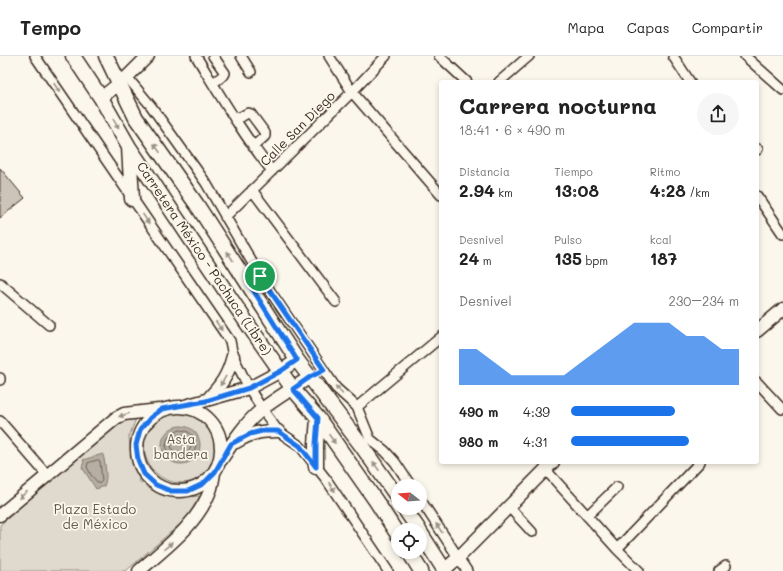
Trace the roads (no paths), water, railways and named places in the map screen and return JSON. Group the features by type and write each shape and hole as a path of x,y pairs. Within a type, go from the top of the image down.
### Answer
{"main road":[{"name":"Carretera México - Pachuca (Libre)","path":"73,56 101,98 129,146 249,326 293,389 318,418 391,524"},
{"name":"Carretera México - Pachuca (Libre)","path":"106,56 123,80 136,118 197,205 255,281 297,360 366,442 391,486"},
{"path":"129,146 132,199"},
{"path":"316,467 318,418"},
{"path":"427,544 444,571"},
{"path":"413,559 421,571"}],"street":[{"path":"35,56 230,341 233,356 249,388 262,409 278,431 300,446 388,571"},
{"path":"101,98 123,80 148,56"},
{"path":"196,56 235,120 253,147 272,171"},
{"path":"213,56 225,73 213,83"},
{"path":"241,56 251,72"},
{"path":"329,56 352,92 439,193"},
{"name":"Calle San Diego","path":"225,217 352,92 386,56"},
{"path":"439,56 465,80"},
{"path":"501,80 529,56"},
{"path":"673,56 689,80"},
{"path":"745,56 783,90"},
{"path":"123,80 151,106 206,183 225,217 255,281 310,351 336,388 357,406 366,442 385,451 395,462 406,479"},
{"path":"235,120 248,113 251,114 266,133 265,136 253,147"},
{"path":"252,190 336,302"},
{"path":"759,201 783,234"},
{"path":"0,283 49,325"},
{"path":"759,329 783,309"},
{"path":"357,406 439,339"},
{"path":"0,515 116,418 124,414 174,406 184,406 249,388 281,371 310,351"},
{"path":"206,401 221,385 230,370 233,356"},
{"path":"162,409 150,418 140,430 136,445 138,460 144,474 156,485 171,491 188,491 203,484 217,467 231,444 262,409 310,377 324,370"},
{"path":"759,384 782,409"},
{"path":"139,571 178,537 198,514 210,491 217,467 221,444 215,426 202,412 184,406"},
{"path":"0,421 47,475"},
{"path":"231,444 250,434 262,431 278,431"},
{"path":"618,549 698,464"},
{"path":"444,571 509,508 549,466 587,516 639,571"},
{"path":"587,516 617,487"},
{"path":"509,508 532,532"},
{"path":"427,509 467,571"}],"water":[{"path":"181,426 191,429 197,435 200,445 197,455 191,461 181,464 171,461 165,455 162,445 165,435 171,429"},
{"path":"103,454 106,479 104,486 96,489 82,467 84,462 83,460"}],"park label":[{"name":"Asta bandera","path":"181,446"},
{"name":"Plaza Estado de México","path":"95,516"}]}
